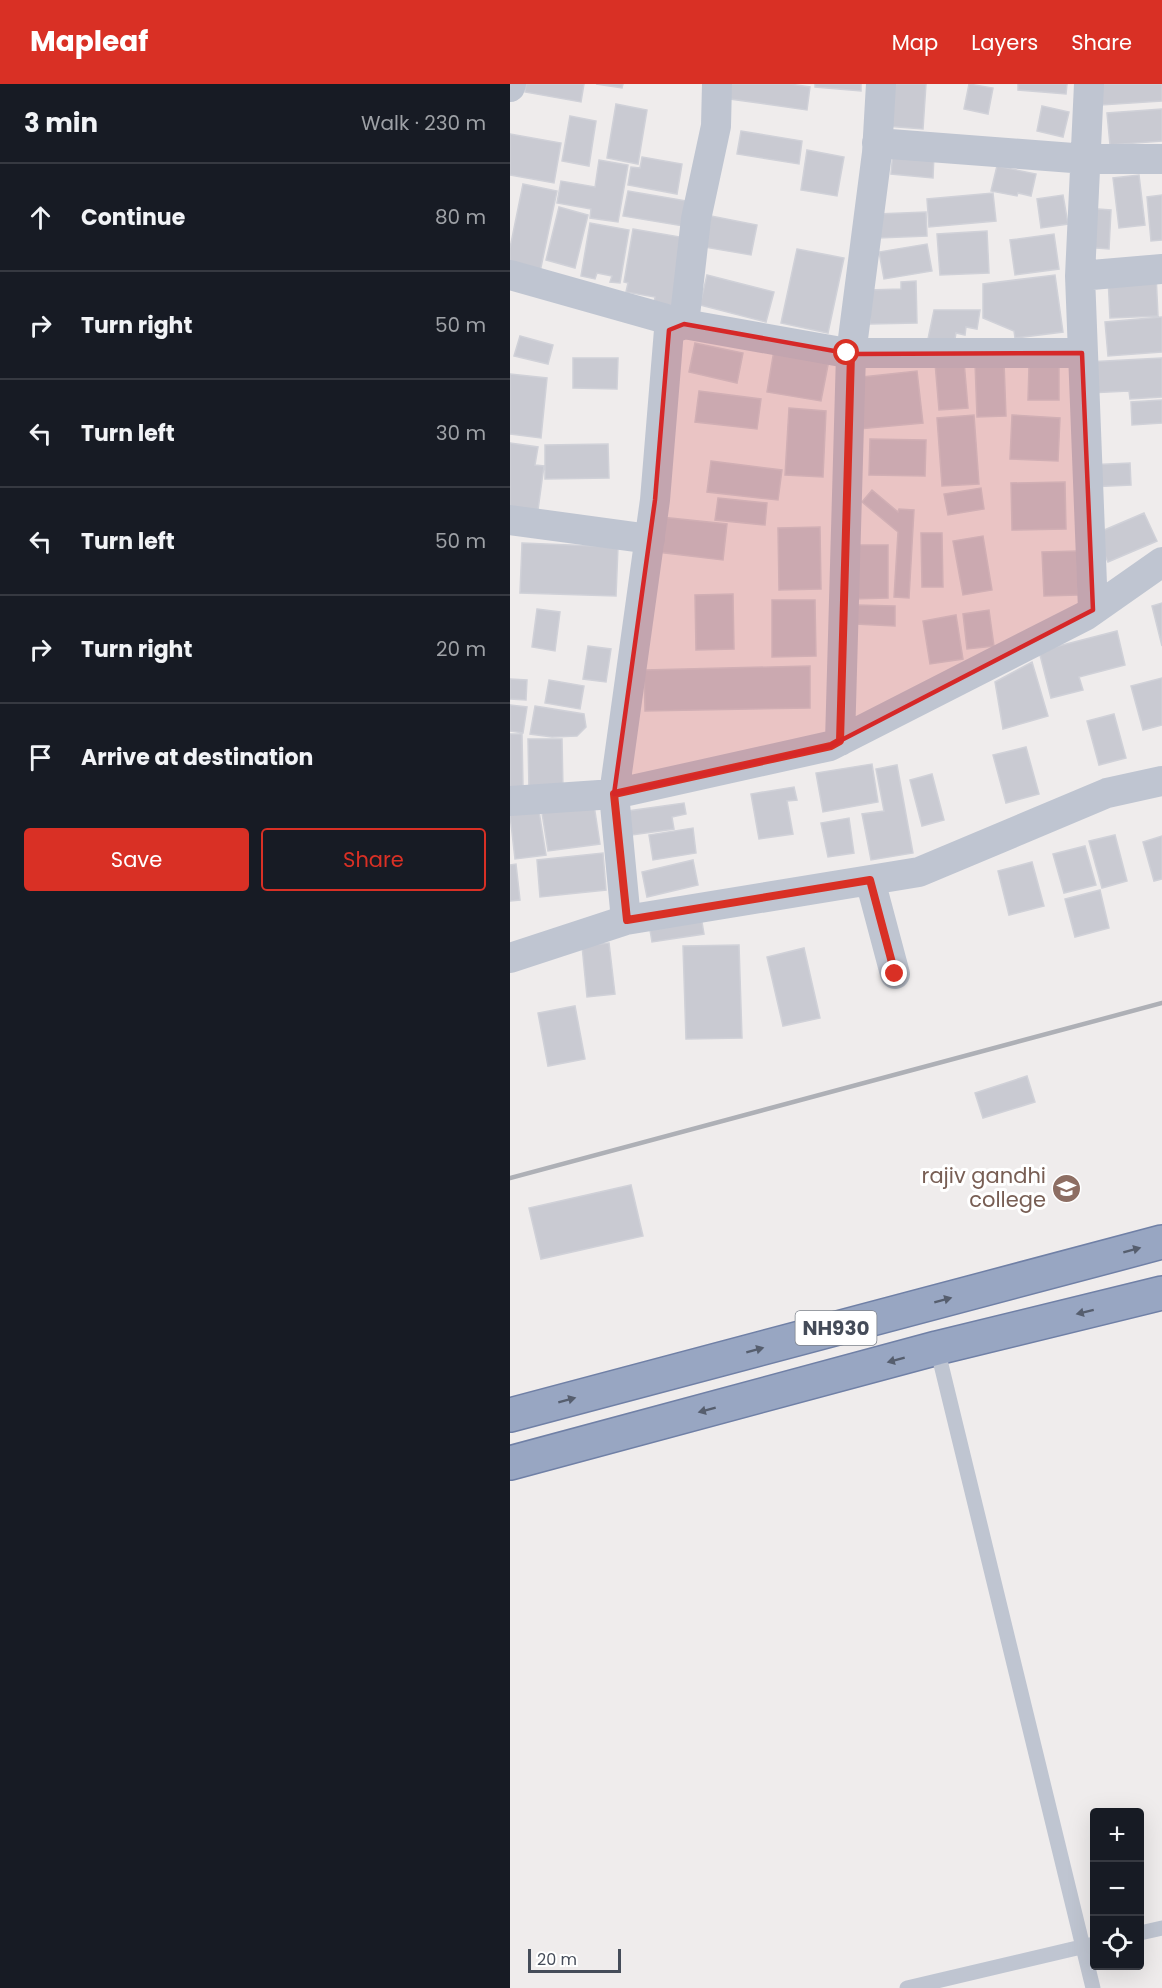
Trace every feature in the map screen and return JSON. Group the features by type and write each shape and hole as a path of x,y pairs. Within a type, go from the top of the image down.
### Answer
{"highway":[{"name":"NH930","path":"510,1415 1162,1242"},
{"name":"NH930","path":"510,1463 937,1348 1162,1293"}],"street":[{"path":"684,324 696,219 716,126 717,84"},
{"path":"840,741 851,354 877,143 881,84"},
{"path":"1089,84 1080,276 1093,610"},
{"path":"877,143 1086,159 1162,159"},
{"path":"1080,276 1162,269"},
{"path":"510,275 684,324 851,354 1082,353"},
{"path":"627,920 614,794 655,500 669,330 684,324"},
{"path":"510,519 650,539"},
{"path":"510,801 614,794 831,746 1093,610 1162,562"},
{"path":"510,958 627,920 919,872 1107,793 1162,781"},
{"path":"870,880 895,974"}],"lane":[{"path":"937,1348 1089,1945 1093,1988"},
{"path":"1144,1932 1162,1928"},
{"path":"907,1988 1089,1945"}],"highlighted area":[{"path":"684,324 851,354 1082,353 1093,610 830,746 614,794 655,500 669,330"}],"building":[{"path":"526,84 584,84 581,102 525,92"},
{"path":"596,84 623,84 622,88"},
{"path":"731,84 790,84 810,87 807,110 730,99"},
{"path":"815,84 861,84 861,91 815,87"},
{"path":"888,84 926,84 923,129 885,126"},
{"path":"969,84 993,88 988,114 964,109"},
{"path":"1018,84 1067,84 1066,94 1018,90"},
{"path":"1100,84 1162,84 1162,101 1101,105"},
{"path":"616,104 647,110 638,164 607,158"},
{"path":"1042,106 1069,112 1063,137 1037,131"},
{"path":"1162,109 1162,141 1110,145 1107,113"},
{"path":"570,116 596,121 589,166 562,161"},
{"path":"741,131 802,141 799,164 737,154"},
{"path":"510,134 561,143 554,183 510,175"},
{"path":"807,150 844,157 837,196 801,190"},
{"path":"893,151 934,154 933,178 891,174"},
{"path":"642,157 682,164 677,194 628,185 631,167 640,168"},
{"path":"599,160 628,165 618,222 590,218 591,209 557,203 561,181 595,187"},
{"path":"997,166 1036,174 1031,196 991,191"},
{"path":"1139,175 1145,225 1119,228 1113,178"},
{"path":"523,184 557,191 540,272 510,266 510,248"},
{"path":"628,191 687,201 683,226 623,216"},
{"path":"993,193 996,221 929,227 927,199"},
{"path":"1063,195 1068,224 1041,228 1037,199"},
{"path":"1162,195 1162,240 1151,241 1147,197"},
{"path":"559,207 588,215 575,268 546,260"},
{"path":"1084,208 1111,210 1109,249 1083,247"},
{"path":"926,212 927,236 878,238 877,214"},
{"path":"711,216 757,225 751,255 704,247"},
{"path":"590,223 629,230 620,283 610,282 612,276 597,273 595,279 581,276"},
{"path":"633,229 686,238 674,306 654,303 655,297 626,292 628,283 624,282"},
{"path":"987,231 989,273 940,275 937,234"},
{"path":"1054,234 1059,269 1015,275 1010,240"},
{"path":"927,244 932,271 884,279 879,252"},
{"path":"797,249 844,258 828,333 781,323"},
{"path":"1156,274 1158,316 1110,318 1108,277"},
{"path":"707,275 774,292 766,322 700,305"},
{"path":"1055,275 1063,332 1015,338 1014,331 983,318 983,284"},
{"path":"916,281 917,323 870,324 869,290 901,289 901,282"},
{"path":"934,310 980,310 977,329 966,327 965,335 956,333 954,344 928,339"},
{"path":"1162,317 1162,352 1108,356 1105,322"},
{"path":"520,336 553,345 548,364 514,356"},
{"path":"695,343 743,353 737,383 689,372"},
{"path":"774,350 829,360 821,401 767,392"},
{"path":"573,358 618,358 617,389 573,388"},
{"path":"1162,358 1162,397 1130,399 1129,391 1089,393 1087,362"},
{"path":"964,361 968,408 939,410 935,363"},
{"path":"1004,362 1006,416 977,417 975,363"},
{"path":"1029,365 1059,365 1059,400 1028,400"},
{"path":"917,371 923,423 859,429 853,378"},
{"path":"510,374 547,378 541,438 510,434"},
{"path":"699,391 761,399 757,429 695,422"},
{"path":"1162,400 1162,423 1132,425 1131,402"},
{"path":"789,408 826,411 823,477 785,475"},
{"path":"974,415 979,484 942,486 937,418"},
{"path":"1012,415 1060,418 1058,461 1010,459"},
{"path":"870,439 926,440 925,476 869,475"},
{"path":"510,443 538,447 535,465 544,466 537,517 510,513"},
{"path":"608,444 609,478 545,479 545,445"},
{"path":"711,461 782,470 778,500 707,492"},
{"path":"1130,463 1131,485 1089,487 1087,465"},
{"path":"1065,482 1066,529 1012,530 1011,483"},
{"path":"981,488 984,509 948,515 944,494"},
{"path":"872,490 898,512 899,509 914,510 909,598 894,597 898,532 862,502"},
{"path":"718,498 767,503 765,525 715,520"},
{"path":"1144,513 1157,541 1108,562 1095,534"},
{"path":"661,517 727,524 723,560 657,552"},
{"path":"820,527 821,589 779,590 778,528"},
{"path":"921,533 942,533 943,587 922,587"},
{"path":"983,536 992,590 963,595 953,541"},
{"path":"522,543 618,547 616,596 520,593"},
{"path":"853,545 888,545 888,598 853,599"},
{"path":"1077,551 1078,595 1044,596 1042,552"},
{"path":"733,594 734,649 696,650 695,595"},
{"path":"772,600 815,600 816,656 772,657"},
{"path":"1162,603 1162,646 1152,606"},
{"path":"856,605 895,606 895,626 855,624"},
{"path":"537,609 560,612 555,651 532,647"},
{"path":"989,610 994,646 967,649 963,614"},
{"path":"956,615 963,659 930,664 923,621"},
{"path":"1117,631 1125,665 1079,677 1083,690 1051,698 1039,651"},
{"path":"588,646 611,649 606,682 583,679"},
{"path":"1032,662 1048,716 1003,729 995,682"},
{"path":"810,666 810,708 645,711 644,670"},
{"path":"1162,678 1162,725 1143,730 1131,686"},
{"path":"510,679 527,680 526,700 510,699"},
{"path":"549,680 584,686 580,709 545,703"},
{"path":"510,705 527,707 523,733 510,731"},
{"path":"535,706 584,714 586,727 577,736 552,737 530,734"},
{"path":"1114,714 1126,758 1099,765 1087,721"},
{"path":"510,734 522,734 523,787 510,787"},
{"path":"528,739 562,739 563,790 529,790"},
{"path":"1026,747 1039,794 1006,803 993,755"},
{"path":"872,764 878,802 823,812 816,773"},
{"path":"897,765 913,853 871,860 862,814 884,811 876,769"},
{"path":"932,774 944,820 922,826 910,780"},
{"path":"794,787 797,800 787,801 793,834 759,839 751,794"},
{"path":"684,803 686,814 672,817 674,829 632,835 628,811"},
{"path":"594,805 600,844 548,851 542,813"},
{"path":"539,811 546,855 515,859 510,815"},
{"path":"849,818 854,853 828,857 821,823"},
{"path":"693,828 696,853 653,860 649,835"},
{"path":"1115,835 1127,881 1102,888 1089,841"},
{"path":"1162,836 1162,879 1154,881 1143,842"},
{"path":"1085,846 1096,885 1064,893 1053,854"},
{"path":"603,853 606,890 540,897 537,860"},
{"path":"693,860 698,885 647,897 642,872"},
{"path":"1032,862 1044,906 1009,915 998,871"},
{"path":"516,864 520,900 510,901 510,865"},
{"path":"1100,890 1109,928 1075,937 1065,899"},
{"path":"700,910 704,934 652,942 648,918"},
{"path":"609,943 615,994 587,997 582,946"},
{"path":"739,945 742,1038 686,1039 683,946"},
{"path":"804,948 820,1018 783,1026 767,957"},
{"path":"575,1006 585,1059 548,1066 538,1013"},
{"path":"1027,1076 1035,1102 983,1118 975,1093"},
{"path":"631,1185 643,1236 541,1259 529,1208"}],"railway":[{"path":"510,1178 1162,1003"}],"place":[{"name":"rajiv gandhi college","path":"1067,1188"}],"route":[{"path":"847,353 851,354 840,741 831,746 614,794 627,920 870,880 895,974"}]}
